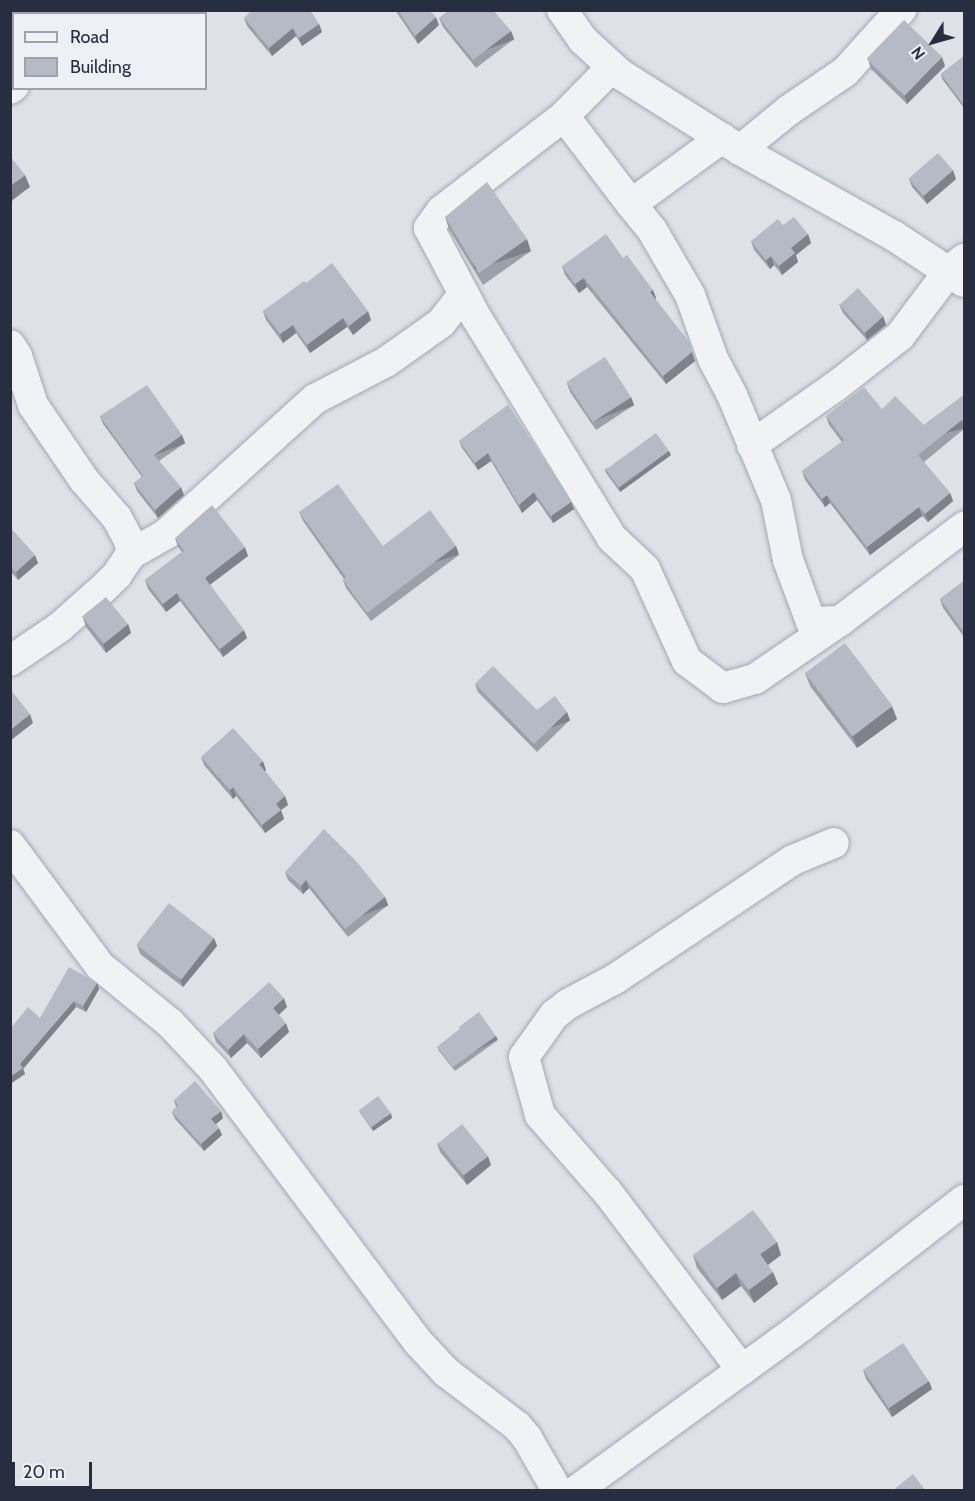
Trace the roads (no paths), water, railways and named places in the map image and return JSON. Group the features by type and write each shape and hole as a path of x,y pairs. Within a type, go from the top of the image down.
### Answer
{"street":[{"path":"562,10 583,40 612,67 731,144 960,271 900,336 836,387 752,445"},
{"path":"631,204 789,110 845,72 875,36 901,10"},
{"path":"612,67 564,116 441,211 429,228 464,294 612,538 645,569 687,661 723,688 755,679 840,621 964,527"},
{"path":"564,116 652,230 690,295 713,359 732,394 776,500 788,560 811,622 840,621"},
{"path":"10,662 60,627 117,576 131,554 166,534 315,399 386,362 441,323 464,294"},
{"path":"10,345 17,356 33,405 84,480 117,518 130,542 131,554"},
{"path":"742,1370 608,1192 540,1115 524,1057 554,1015 568,1004 600,989 793,860 834,843"},
{"path":"10,845 100,966 170,1023 213,1069 418,1342 446,1372 517,1426 527,1438 557,1491"},
{"path":"577,1491 742,1370 964,1200"}]}
